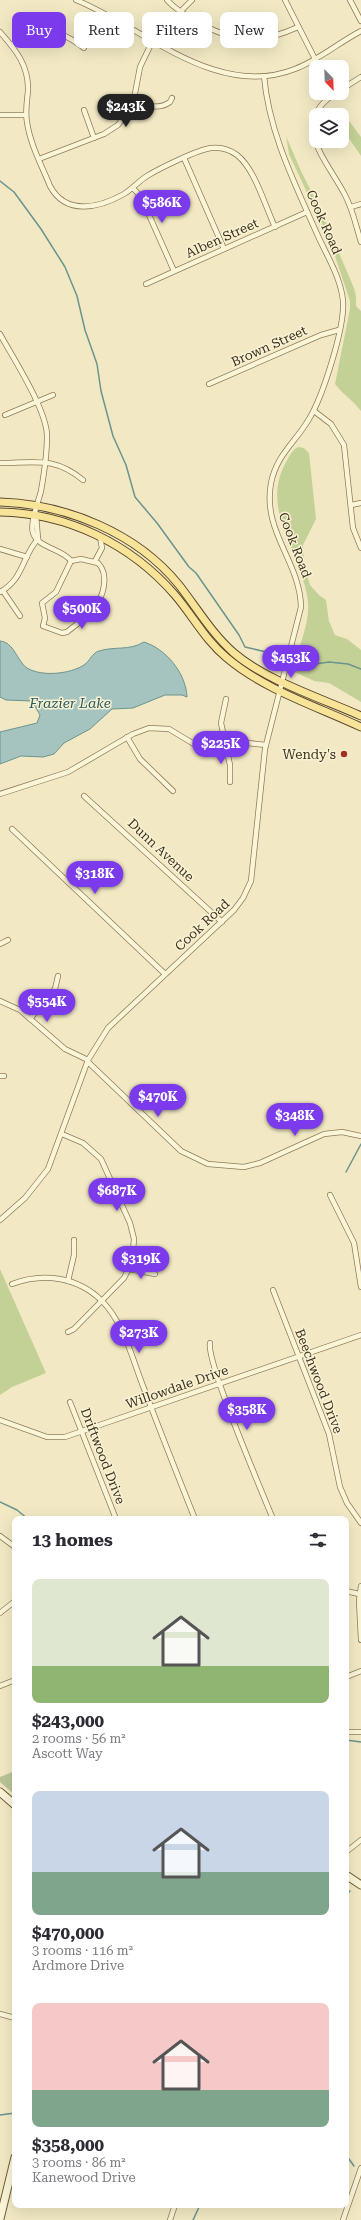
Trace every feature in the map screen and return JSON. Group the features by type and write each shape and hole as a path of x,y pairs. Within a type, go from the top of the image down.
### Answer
{"main road":[{"path":"0,502 37,506 88,520 135,546 178,583 215,634 234,653 255,668 361,716"},
{"path":"0,512 36,515 74,525 99,535 115,544 143,563 162,581 182,604 209,641 225,657 251,675 280,690 361,727"},
{"path":"0,1792 12,1802"},
{"path":"349,1878 361,1885"},
{"path":"0,2219 12,2170"}],"street":[{"path":"76,0 91,6 142,34"},
{"path":"91,6 94,0"},
{"path":"167,0 180,12 192,0"},
{"path":"285,0 315,60 361,31"},
{"path":"350,0 361,21"},
{"path":"212,30 244,39 273,37 298,27"},
{"path":"0,32 12,45"},
{"path":"14,48 22,60 27,74 26,115 29,130 39,159 54,194 71,206 85,208 98,205 124,194 149,174 184,158 212,148 224,148 236,154 248,168 275,227"},
{"path":"39,159 94,138 118,125 134,102 140,66 149,48"},
{"path":"168,48 195,63 217,72 240,76 264,76 293,70 309,63"},
{"name":"Cook Road","path":"0,1220 26,1198 41,1179 52,1160 88,1061 108,1028 241,903 250,881 266,745 300,613 300,593 273,523 269,497 279,459 314,411 339,330 343,309 342,294 280,147 269,110 264,76"},
{"path":"349,85 361,77"},
{"path":"134,102 150,106 163,106 170,102 172,98"},
{"path":"326,100 322,103 317,111 313,123 313,134 316,146 351,207 361,242"},
{"path":"84,110 94,138"},
{"path":"0,115 26,115"},
{"path":"184,158 224,249"},
{"path":"133,188 141,197 174,272"},
{"path":"351,207 361,204"},
{"name":"Alben Street","path":"146,284 307,212"},
{"name":"Brown Street","path":"209,384 321,335 339,330"},
{"path":"0,334 36,402 46,428 44,463 36,515 32,521 33,531 38,540 65,555 71,561"},
{"path":"5,415 53,395"},
{"path":"314,411 331,424 344,445 353,528 361,548"},
{"path":"0,463 44,463 65,467 83,480"},
{"path":"351,505 361,503"},
{"path":"95,561 102,548 99,535"},
{"path":"20,616 2,592 18,576 33,545 38,540"},
{"path":"102,548 115,544"},
{"path":"0,549 28,557"},
{"path":"81,558 95,561 101,566 105,581 93,610 67,632 62,633 43,626 46,618 42,603 56,592 71,561 81,558"},
{"path":"226,699 220,720 230,765 230,782"},
{"path":"0,794 68,772 127,738 149,728 163,728 175,731 194,744 204,748 226,748 248,743 266,745"},
{"path":"127,738 140,759 173,791"},
{"name":"Dunn Avenue","path":"84,796 222,922"},
{"path":"12,829 165,974"},
{"path":"0,944 8,940"},
{"path":"30,1019 55,990 58,976"},
{"path":"0,1001 13,1006 65,1049 88,1061 181,1151 208,1164 244,1167 260,1163 324,1134 342,1132 361,1136"},
{"path":"62,1134 90,1148 105,1167 133,1231 134,1248 129,1269 119,1285 74,1329 68,1332"},
{"path":"330,1195 354,1243 361,1287"},
{"path":"68,1281 74,1259 74,1240"},
{"path":"129,1269 155,1274"},
{"path":"12,1284 40,1277 68,1281 88,1290 102,1301 118,1323 194,1516"},
{"name":"Beechwood Drive","path":"272,1290 329,1434 340,1487 347,1503 361,1523"},
{"name":"Willowdale Drive","path":"0,1420 52,1438 61,1438 361,1335"},
{"path":"210,1343 209,1353 220,1384 272,1516"},
{"name":"Driftwood Drive","path":"70,1402 115,1516"},
{"path":"0,1536 12,1545"},
{"path":"361,1586 359,1594 361,1640"},
{"path":"349,1591 359,1594"},
{"path":"0,1613 12,1603"},
{"path":"349,1676 361,1671"},
{"path":"0,1686 12,1681"},
{"path":"349,1732 361,1732"},
{"path":"349,1850 361,1840"},
{"path":"0,2014 12,2017"},
{"path":"349,2203 361,2168"},
{"path":"170,2220 174,2208"},
{"path":"343,2220 347,2208"}],"green space":[{"path":"349,121 361,137 361,156 349,138"},
{"path":"286,136 301,171 321,211 354,288 356,306 361,311 361,411 335,384 350,309 350,301 331,244 289,154"},
{"path":"298,447 304,448 309,453 316,519 303,545 304,565 310,585 326,600 329,621 335,635 347,639 361,650 361,702 329,683 314,681 295,672 294,664 305,630 308,603 303,579 279,514 277,497 279,481 285,464 292,452"},
{"path":"0,1269 46,1373 12,1387 0,1395"},
{"path":"12,1772 12,1792 0,1782 0,1777"}],"water":[{"name":"Frazier Lake","path":"0,641 5,642 12,648 27,668 40,673 71,671 84,665 95,653 99,651 138,645 144,642 160,650 173,663 183,679 187,697 182,695 165,695 133,708 112,709 90,729 64,743 54,754 43,757 21,756 0,764 0,732 37,723 40,715 32,701 6,700 0,697"}],"waterway":[{"path":"0,181 14,192 41,229 65,267 77,296 85,330 97,364 101,391 113,436 126,465 135,497 157,523 189,567 196,573 239,635 245,647 279,655"},
{"path":"295,658 315,664 329,662 348,664 361,669"},
{"path":"346,1172 361,1144"},
{"path":"0,1502 17,1510 24,1516"},
{"path":"349,1740 361,1742"},
{"path":"0,2115 12,2113"},
{"path":"349,2159 354,2166"},
{"path":"193,2220 199,2208"}],"place":[{"name":"Wendy's","path":"344,754"}]}
